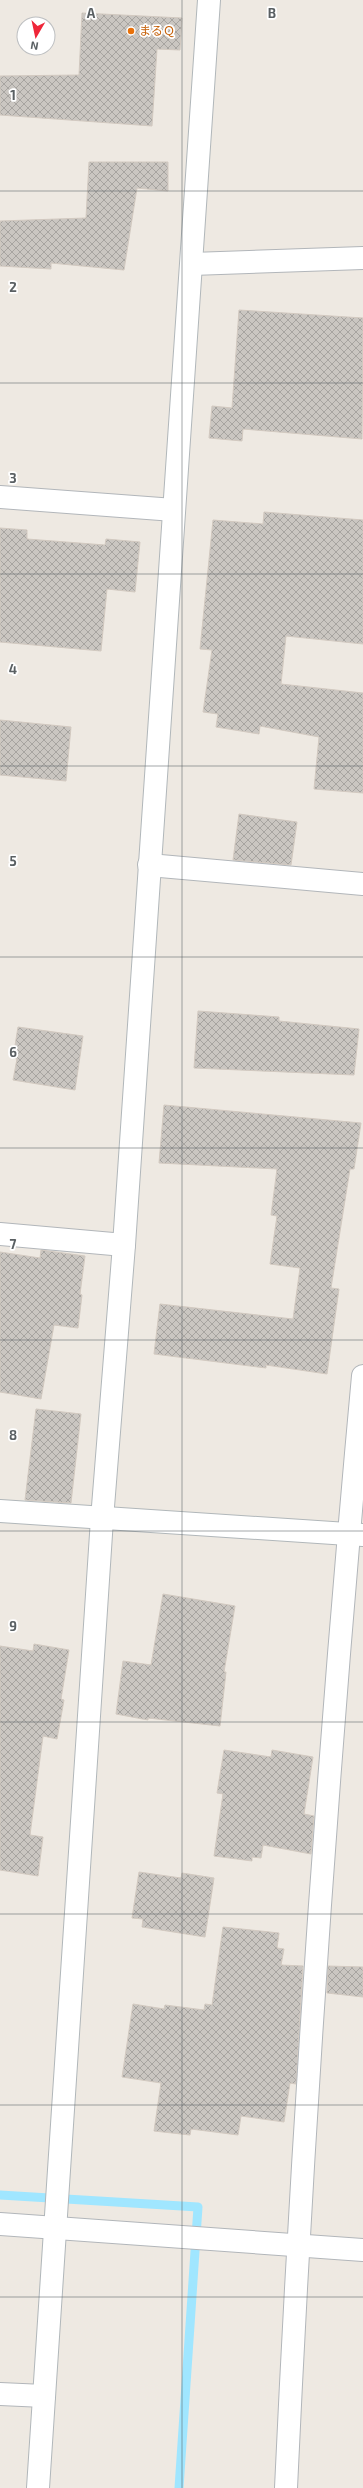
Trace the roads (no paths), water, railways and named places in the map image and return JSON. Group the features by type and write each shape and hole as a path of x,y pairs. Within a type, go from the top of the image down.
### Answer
{"street":[{"path":"38,2488 102,1519 124,1245 209,0"},
{"path":"192,264 363,258"},
{"path":"0,497 174,510"},
{"path":"149,865 363,884"},
{"path":"0,1234 124,1245"},
{"path":"286,2488 297,2244 356,1535 363,1376"},
{"path":"0,1511 356,1535"},
{"path":"0,2224 297,2244 363,2250"},
{"path":"0,2394 44,2396"}],"waterway":[{"path":"0,2195 198,2207 179,2488"}],"place":[{"name":"まるＱ","path":"131,31"}]}
